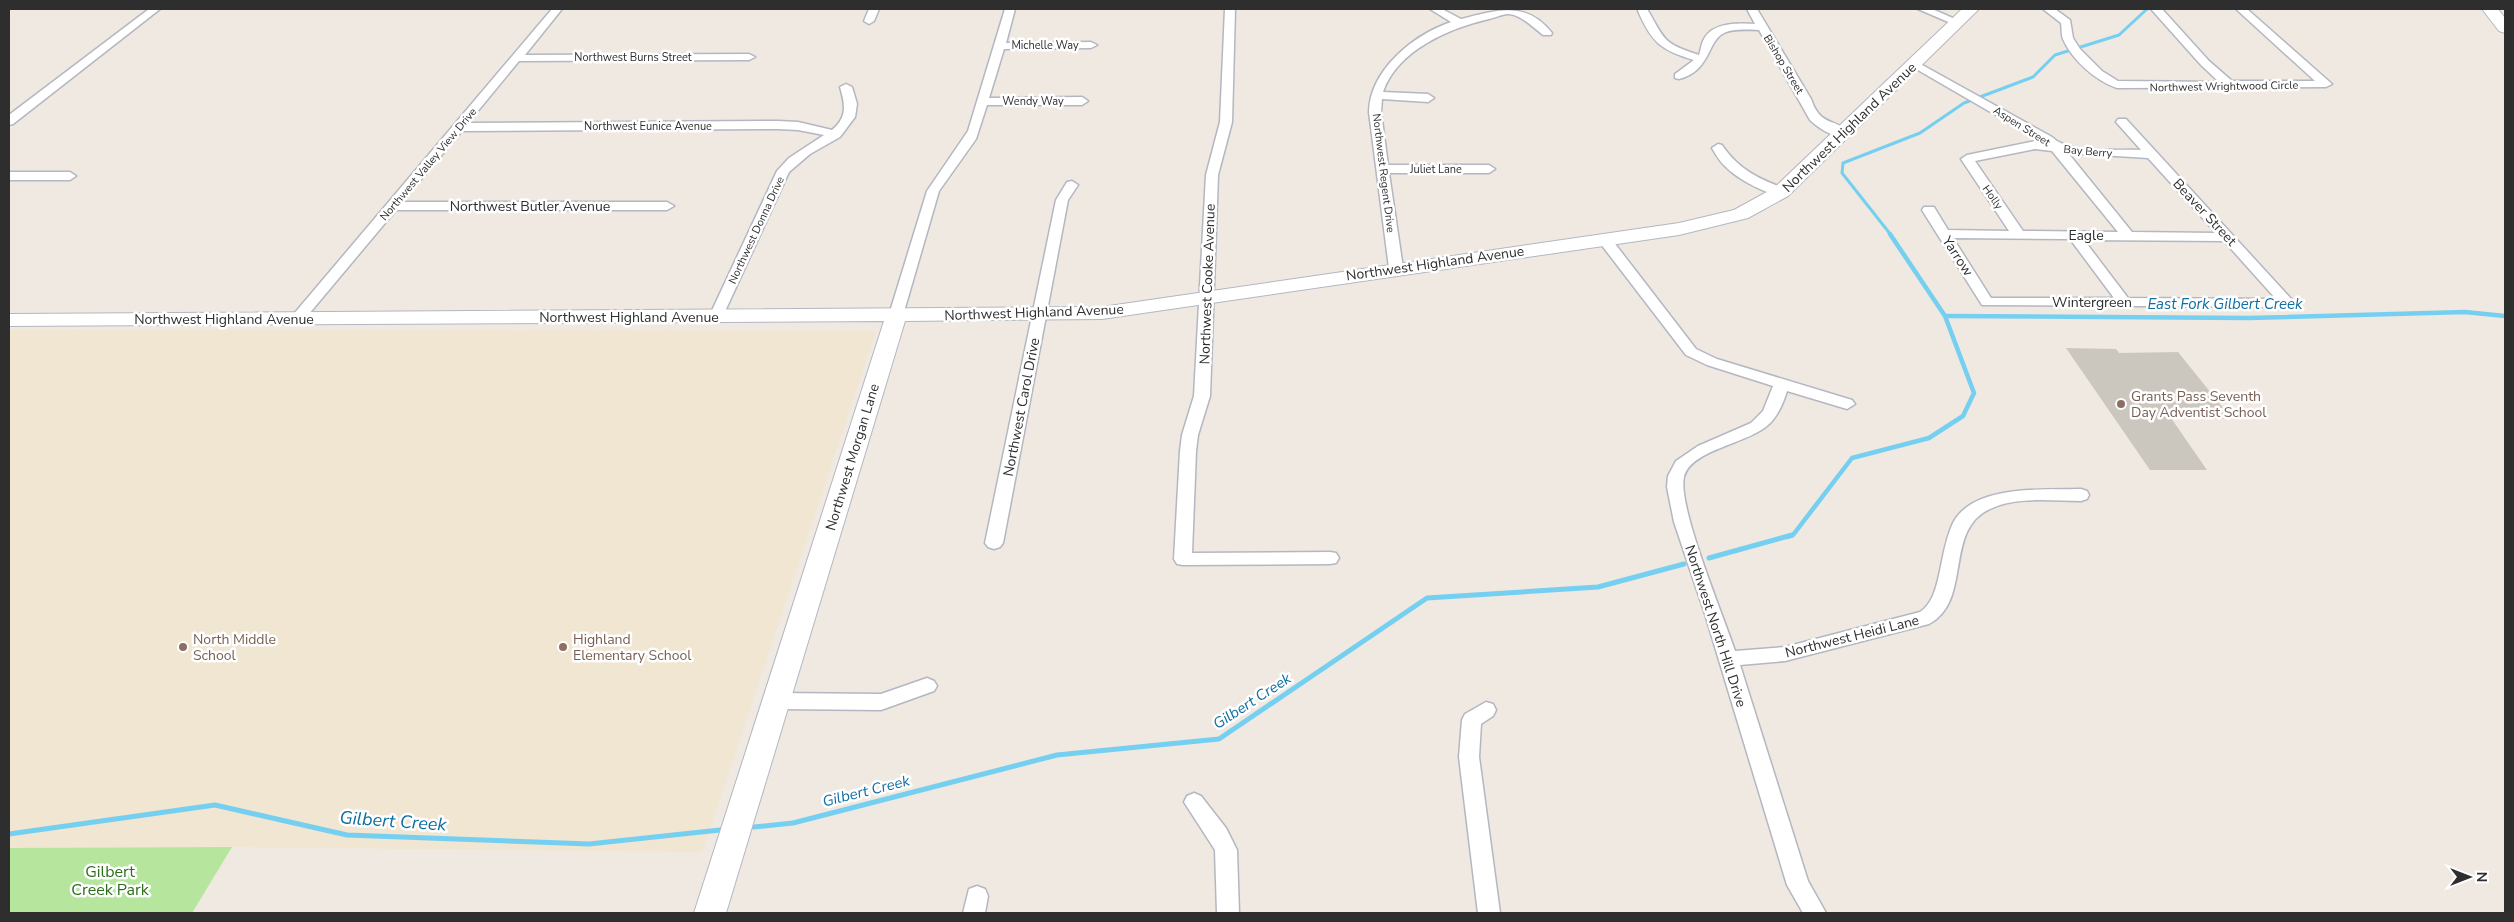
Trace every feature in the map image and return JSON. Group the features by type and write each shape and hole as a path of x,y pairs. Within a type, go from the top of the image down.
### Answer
{"main road":[{"path":"2490,9 2505,28"},
{"name":"Northwest Highland Avenue","path":"9,320 716,317 1111,312 1396,268 1716,222 1749,211 1782,192 1964,15"},
{"name":"Northwest Morgan Lane","path":"710,913 896,315"}],"street":[{"path":"9,121 155,9"},
{"name":"Northwest Valley View Drive","path":"298,318 558,9"},
{"path":"869,21 874,9"},
{"name":"Northwest Morgan Lane","path":"896,315 933,191 970,139 983,102 1010,9"},
{"name":"Northwest Cooke Avenue","path":"1230,9 1226,122 1211,182 1202,396 1190,435 1188,451 1183,559 1330,558"},
{"path":"1435,9 1459,22"},
{"path":"1510,9 1533,21 1547,33"},
{"name":"Northwest Regent Drive","path":"1396,268 1376,112 1376,95 1380,84 1406,56 1436,32 1459,22 1510,9"},
{"name":"Bishop Street","path":"1752,9 1805,99 1810,115 1827,127 1842,133"},
{"path":"1923,9 1964,15"},
{"name":"Northwest Wrightwood Circle","path":"2048,9 2066,22 2070,42 2097,73 2111,84 2131,87 2326,84 2241,9"},
{"path":"2156,9 2205,63 2229,84"},
{"path":"1643,11 1658,41 1672,50 1701,59"},
{"path":"1680,76 1701,59 1709,40 1718,32 1733,28 1762,27"},
{"name":"Michelle Way","path":"1000,46 1091,45"},
{"name":"Northwest Burns Street","path":"517,58 750,57"},
{"name":"Aspen Street","path":"1915,64 2033,131 2057,148 2128,236"},
{"name":"Northwest Donna Drive","path":"716,317 783,170 801,153 836,134 844,126 853,110 852,100 846,87"},
{"path":"1376,95 1428,98"},
{"name":"Wendy Way","path":"983,102 1082,101"},
{"name":"Beaver Street","path":"2122,122 2288,303"},
{"name":"Northwest Eunice Avenue","path":"458,127 778,125 798,126 836,134"},
{"name":"Bay Berry","path":"1967,159 2029,146 2084,152 2151,154"},
{"path":"1718,148 1725,161 1736,172 1782,192"},
{"name":"Holly","path":"1967,159 2020,235"},
{"name":"Juliet Lane","path":"1384,169 1489,169"},
{"path":"9,176 70,176"},
{"name":"Northwest Carol Drive","path":"994,543 1062,200 1072,185"},
{"name":"Northwest Butler Avenue","path":"392,206 667,206"},
{"name":"Yarrow","path":"1930,210 1987,302"},
{"name":"Eagle","path":"1944,234 2228,237"},
{"path":"2074,235 2124,302"},
{"path":"1604,239 1669,327 1691,352 1703,358 1848,404"},
{"name":"Wintergreen","path":"1987,302 2288,303"},
{"name":"Northwest North Hill Drive","path":"1782,383 1774,407 1762,422 1692,456 1680,466 1675,476 1678,504 1728,658 1798,886 1815,913"},
{"name":"Northwest Heidi Lane","path":"1728,658 1785,654 1916,622 1931,615 1939,604 1946,588 1956,536 1962,522 1972,512 1983,504 2023,496 2081,495"},
{"path":"777,701 881,702 926,686"},
{"path":"1486,710 1472,720 1469,756 1489,913"},
{"path":"1194,802 1219,835 1226,850 1228,913"}],"shaded area":[{"path":"9,330 876,331 702,852 232,847 9,848"}],"green space":[{"name":"Gilbert Creek Park","path":"232,847 192,913 9,913 9,848"}],"building":[{"path":"2066,348 2116,349 2119,353 2178,352 2232,419 2171,418 2207,470 2150,470"}],"waterway":[{"path":"1891,235 1842,173 1843,163 1920,133 1964,103 2033,77 2055,55 2119,35 2147,9"},
{"path":"1890,234 1945,316"},
{"name":"East Fork Gilbert Creek","path":"1945,316 2249,318 2465,312 2505,316"},
{"name":"Gilbert Creek","path":"1787,537 1793,535 1852,458 1929,438 1963,416 1974,393 1945,316"},
{"name":"Gilbert Creek","path":"1709,558 1792,535"},
{"name":"Gilbert Creek","path":"754,827 793,823 1057,755 1219,739 1427,598 1598,587 1684,564"},
{"name":"Gilbert Creek","path":"9,834 215,805 347,835 589,844 720,830"}],"place":[{"name":"Grants Pass Seventh Day Adventist School","path":"2121,404"},
{"name":"North Middle School","path":"183,647"},
{"name":"Highland Elementary School","path":"563,647"}]}
